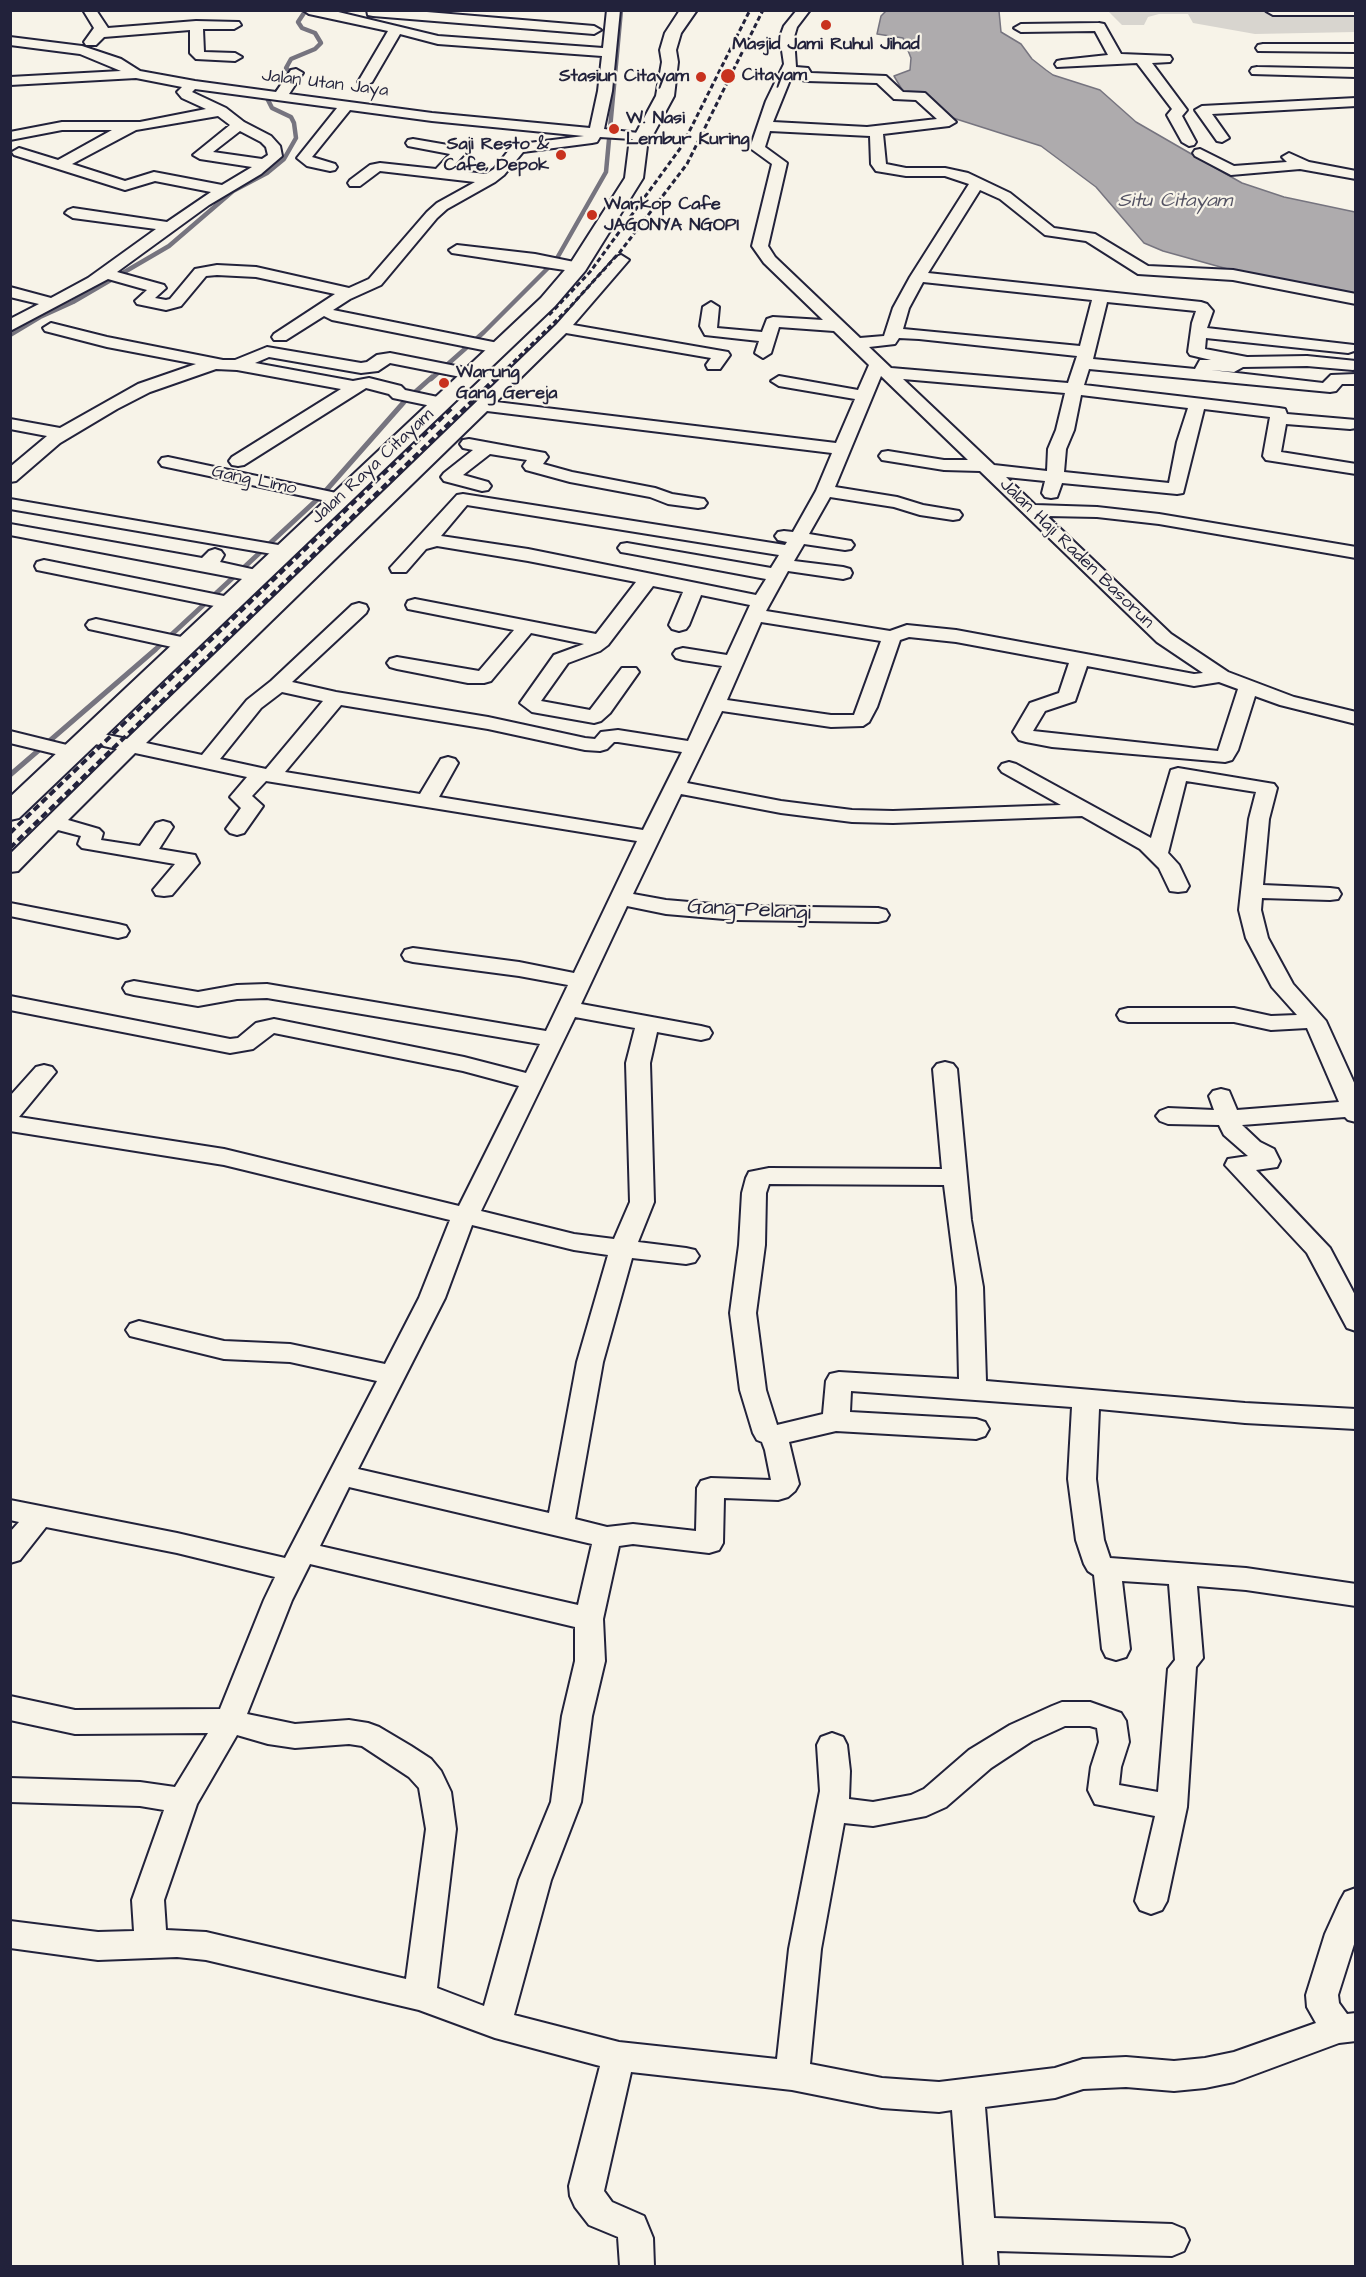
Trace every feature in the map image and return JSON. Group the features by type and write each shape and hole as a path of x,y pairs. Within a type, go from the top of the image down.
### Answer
{"main road":[{"name":"Jalan Raya Citayam","path":"10,812 65,750 88,737 220,601 254,575 333,497 441,403 464,372 548,302 634,178 638,146 635,136 665,96 670,62 668,50 673,33 689,10"}],"street":[{"path":"89,10 99,22 100,33"},
{"path":"224,10 202,25 197,53 201,56 235,57"},
{"path":"365,10 548,30 594,30"},
{"path":"544,49 553,10"},
{"path":"280,337 350,293 381,277 442,206 490,179 506,165 518,148 585,141 601,132 614,10"},
{"path":"787,71 803,72 807,77 881,79 899,96 920,96 949,122 870,131 765,126 773,101 787,71 791,64 787,38 791,26 804,10"},
{"path":"1096,10 1099,27 1116,58"},
{"path":"310,11 438,40 609,52"},
{"path":"1273,11 1356,11"},
{"path":"82,50 100,33 202,25 234,26"},
{"path":"1021,28 1099,27"},
{"path":"365,82 396,30"},
{"name":"Jalan Utan Jaya","path":"10,41 82,50 116,62 136,74 195,86 432,117 635,136"},
{"path":"1263,48 1356,48"},
{"path":"1062,64 1116,58 1165,59"},
{"path":"1141,58 1180,110 1174,116 1189,142"},
{"path":"1257,71 1356,73"},
{"path":"272,97 296,73"},
{"path":"10,81 136,74"},
{"path":"10,326 52,303 112,276 206,201 275,156 273,146 266,140 239,125 221,111 184,93 195,86"},
{"path":"1222,138 1202,110 1356,102"},
{"path":"330,167 312,163 304,158 346,106"},
{"path":"61,164 121,131 221,111"},
{"path":"239,125 200,156 265,164"},
{"path":"10,136 62,126 140,126"},
{"name":"Jalan Haji Raden Basorun","path":"765,126 757,150 780,163 760,246 769,260 1164,638 1221,676 1287,701 1356,717"},
{"path":"870,131 877,135 878,164 881,168 906,172 952,173 1005,196 1050,232 1090,237 1144,271 1233,275 1356,299"},
{"path":"413,143 460,151 440,173"},
{"path":"19,152 125,186 154,176 225,190"},
{"path":"1200,153 1232,171 1294,161 1316,168 1356,175"},
{"path":"355,183 375,168 380,167 490,179"},
{"path":"1304,182 1316,168"},
{"path":"151,1944 148,1900 183,1801 224,1731 278,1600 432,1298 461,1222 554,1039 758,609 825,491 891,337 901,308 977,183"},
{"path":"184,197 206,201"},
{"path":"73,213 171,227"},
{"path":"457,250 536,259 572,266"},
{"path":"10,866 562,328 621,260"},
{"path":"112,276 158,288 143,301 166,305 176,303 201,272 217,270 256,272 350,293"},
{"path":"918,277 1204,308 1197,352 1237,357 1241,359 1240,362"},
{"path":"1134,299 1137,283"},
{"path":"10,292 52,303"},
{"path":"1053,485 1057,449 1065,430 1074,389 1101,296"},
{"path":"711,307 708,326 711,332 766,337"},
{"path":"332,315 492,347"},
{"path":"763,353 770,325 778,321 836,326"},
{"path":"51,328 106,342 218,364 237,365 356,387 369,382 395,390 399,394 441,403"},
{"path":"562,328 722,355 714,365"},
{"path":"1199,332 1348,348"},
{"path":"854,343 891,337 1079,351 1084,359"},
{"path":"237,365 267,352 276,352 361,368 372,367 386,358 464,372"},
{"path":"1084,359 1327,388 1337,379 1354,372"},
{"path":"1200,374 1206,364 1233,367 1240,362 1307,361 1354,372"},
{"path":"10,477 39,450 62,434 144,388 189,370 218,364"},
{"path":"878,366 980,381 1004,381 1198,403 1278,416 1350,424"},
{"path":"779,381 866,396"},
{"path":"1286,383 1272,456 1356,469"},
{"name":"Gang Limo","path":"238,461 356,387"},
{"path":"888,456 944,465 986,468 1053,485 1178,489 1186,442 1198,403"},
{"path":"483,405 843,449"},
{"path":"10,424 62,434"},
{"path":"446,441 539,457 532,466 570,477 656,493 668,499 698,503"},
{"path":"482,486 450,477 486,448"},
{"name":"Gang Limo","path":"168,462 333,497"},
{"path":"825,491 897,502 920,510 953,515"},
{"path":"399,568 414,550 427,541 463,499 787,557 843,573"},
{"path":"10,504 278,550"},
{"path":"1031,510 1097,512 1160,519 1356,553"},
{"path":"10,529 254,575"},
{"path":"752,530 787,557"},
{"path":"427,541 528,555 648,579 694,589 758,609 892,637 908,632 927,632 1194,680 1221,676"},
{"path":"220,568 211,564 212,559 235,542"},
{"path":"627,548 787,557 845,545"},
{"path":"44,566 220,601"},
{"path":"629,672 603,709 594,717 532,706 532,699 561,659 601,641 648,579"},
{"path":"679,624 694,589"},
{"path":"415,605 601,641"},
{"path":"207,762 254,704 359,609"},
{"path":"96,625 179,643"},
{"path":"398,663 483,677 527,626"},
{"path":"714,704 831,722 856,722 862,718 867,707 892,637"},
{"path":"683,654 733,662"},
{"path":"1080,659 1068,697 1037,707 1023,732 1026,736 1052,741 1225,756 1248,687"},
{"path":"278,684 336,698 488,723 585,744 600,745 608,736 618,736 694,748"},
{"path":"237,829 253,806 240,797 266,775 336,698"},
{"path":"88,737 266,775 649,837"},
{"path":"20,739 65,750"},
{"path":"426,802 448,763"},
{"path":"1009,768 1147,845 1168,865 1178,886"},
{"path":"1157,854 1178,774 1267,788 1259,819 1250,910 1257,938 1283,987 1315,1021 1353,1112 1224,1107 1168,1116"},
{"path":"675,787 781,807 852,816 893,817 1086,810"},
{"path":"54,823 92,833 89,844 189,861 164,890"},
{"path":"146,853 163,827"},
{"path":"1252,891 1330,894"},
{"name":"Gang Pelangi","path":"620,898 666,907 736,913 879,915"},
{"path":"10,909 118,931"},
{"path":"413,955 519,969 581,981"},
{"path":"134,988 190,999 256,990 267,991 554,1039"},
{"path":"10,1003 230,1046 245,1044 264,1028 274,1026 464,1064 533,1082"},
{"path":"568,1009 701,1033"},
{"path":"1128,1016 1234,1016 1271,1023 1315,1021"},
{"path":"560,1526 590,1362 622,1249 642,1202 638,1063 648,1023"},
{"path":"945,1069 954,1177 970,1287 971,1367 974,1389"},
{"path":"10,1112 44,1072"},
{"path":"1224,1107 1232,1130 1251,1147 1265,1155 1268,1161 1237,1165 1317,1248 1356,1322"},
{"path":"10,1123 224,1157 578,1243 686,1256"},
{"path":"954,1177 768,1176 758,1179 753,1193 752,1245 743,1313 753,1390 766,1433 773,1436 836,1421 976,1429"},
{"path":"139,1330 224,1350 290,1353 392,1375"},
{"path":"836,1421 839,1381 974,1389 1245,1413 1356,1419"},
{"path":"1086,1398 1082,1479 1090,1540 1098,1564 1107,1569 1182,1573 1356,1595"},
{"path":"341,1475 607,1537 633,1534 709,1543 711,1488 778,1490 785,1484 782,1462 773,1436"},
{"path":"10,1510 177,1544 297,1562 588,1619"},
{"path":"10,1553 39,1516"},
{"path":"495,2024 535,1880 566,1802 577,1716 590,1661 588,1619 607,1537"},
{"path":"1107,1569 1116,1649"},
{"path":"1151,1901 1172,1807 1186,1664 1182,1573"},
{"path":"10,1708 75,1722 268,1732 294,1736 319,1736 349,1732 368,1735 420,1768 436,1792 441,1829 420,1996"},
{"path":"832,1809 873,1814 915,1807 935,1797 980,1759 1021,1732 1062,1714 1090,1714 1110,1721 1114,1742 1106,1767 1103,1790 1106,1795 1172,1807"},
{"path":"792,2075 805,1948 832,1809 836,1771 831,1745"},
{"path":"10,1790 140,1794 183,1801"},
{"path":"10,1934 98,1946 177,1943 238,1952 420,1996 495,2024 619,2056 792,2075 882,2093 939,2097 1055,2083 1083,2074 1126,2072 1174,2076 1205,2073 1234,2067 1347,2028 1323,2007 1322,1995 1341,1934 1356,1901"},
{"path":"619,2056 586,2186 586,2196 601,2214 625,2222 632,2227 636,2238 637,2266"},
{"path":"967,2094 980,2250 1172,2240"}],"shaded area":[{"path":"1108,11 1355,11 1355,32 1255,34 1193,23 1188,14 1159,14 1148,17 1144,25 1122,25"}],"water":[{"name":"Situ Citayam","path":"886,11 999,11 1001,32 1021,44 1032,59 1046,70 1053,75 1100,90 1136,122 1226,174 1242,183 1284,197 1355,212 1355,295 1242,273 1163,251 1144,243 1096,187 1041,146 944,114 922,92 904,93 894,76 910,70 911,58 903,38 877,34 881,16"}],"waterway":[{"path":"289,78 292,74 286,68 291,59 315,49 321,43 315,33 302,28 298,22 306,10"},
{"path":"431,379 484,332 556,260 606,172 621,10"},
{"path":"10,335 40,317 73,302 169,246 233,191 267,173 284,159 296,138 294,123 291,117 272,108 267,98 273,94"},
{"path":"10,775 156,649 322,495 404,402 432,377"}],"railway":[{"path":"549,315 590,272 682,146 750,10"},
{"path":"496,379 569,308 620,252 687,164 763,10"},
{"path":"10,848 497,377"},
{"path":"10,833 454,406"}],"place":[{"name":"Masjid Jami Ruhul Jihad","path":"826,25"},
{"name":"Citayam","path":"728,76"},
{"name":"Stasiun Citayam","path":"701,77"},
{"name":"W. Nasi Lembur Kuring","path":"614,129"},
{"name":"Saji Resto & Cafe, Depok","path":"561,155"},
{"name":"Warkop Cafe JAGONYA NGOPI","path":"592,215"},
{"name":"Warung Gang Gereja","path":"444,383"}]}
